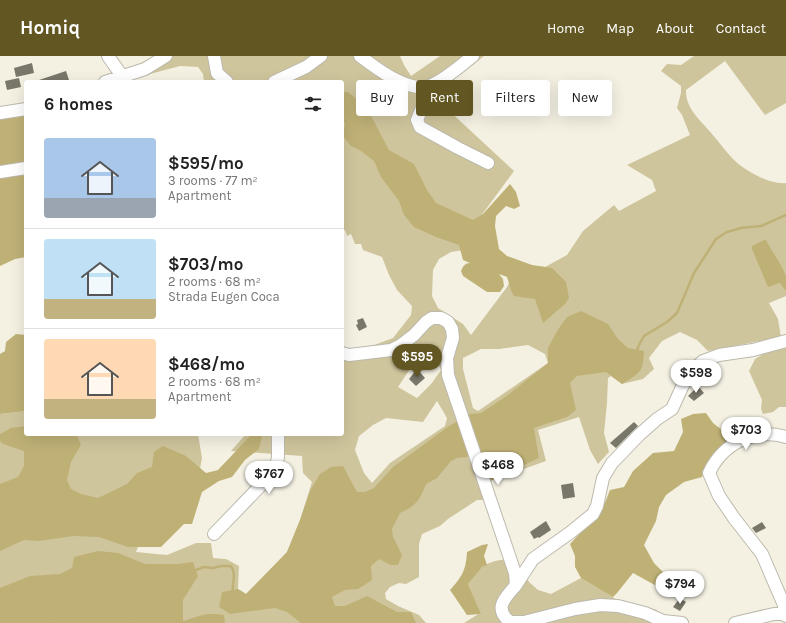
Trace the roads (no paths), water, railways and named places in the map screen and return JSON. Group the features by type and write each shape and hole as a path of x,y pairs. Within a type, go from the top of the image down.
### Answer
{"street":[{"path":"108,56 122,76"},
{"path":"111,80 145,70 166,56"},
{"path":"278,80 306,66 321,56"},
{"path":"360,56 379,71 400,82 416,86"},
{"path":"441,80 473,56"},
{"path":"211,57 217,73 225,80"},
{"path":"0,113 24,109"},
{"path":"419,116 417,120 420,127 488,163"},
{"path":"0,172 24,168"},
{"path":"344,354 349,355 391,350 401,345 414,335 426,322 432,318 441,318 448,322 452,329 453,338 447,358 448,375 515,573 516,585"},
{"path":"682,623 663,621 644,613 618,606 600,605 575,609 524,622 510,622 504,617 501,607 502,600 516,585 533,559 593,514 597,506 603,478 612,464 639,435 657,419 672,409 683,385 692,371 703,361 719,355 753,350 786,341"},
{"path":"735,623 774,614 785,615 784,605 762,554 719,496 709,473 713,464 722,453 737,442 755,436 770,434 786,437"},
{"path":"214,534 268,478 276,467 278,457 278,436"}],"waterway":[{"path":"471,435 487,430 503,435 507,433 509,420 512,416 537,417 547,414 560,398 560,392 555,377 561,368 573,364 593,363 611,369 624,379 632,374 636,352 644,336 667,322 677,313 694,273 716,239 727,232 741,228 761,226 786,215"},
{"path":"125,623 133,616 139,607 152,600 168,583 177,577 204,567 213,568 231,566 234,574 234,596 237,601 248,599 257,592 271,573 291,559 307,522 318,503 326,494 328,478 331,475 342,474 345,482 344,489 347,494 356,500 368,502 380,500 386,495 399,470 420,451 464,437"},
{"path":"31,623 41,619 58,623"}]}
